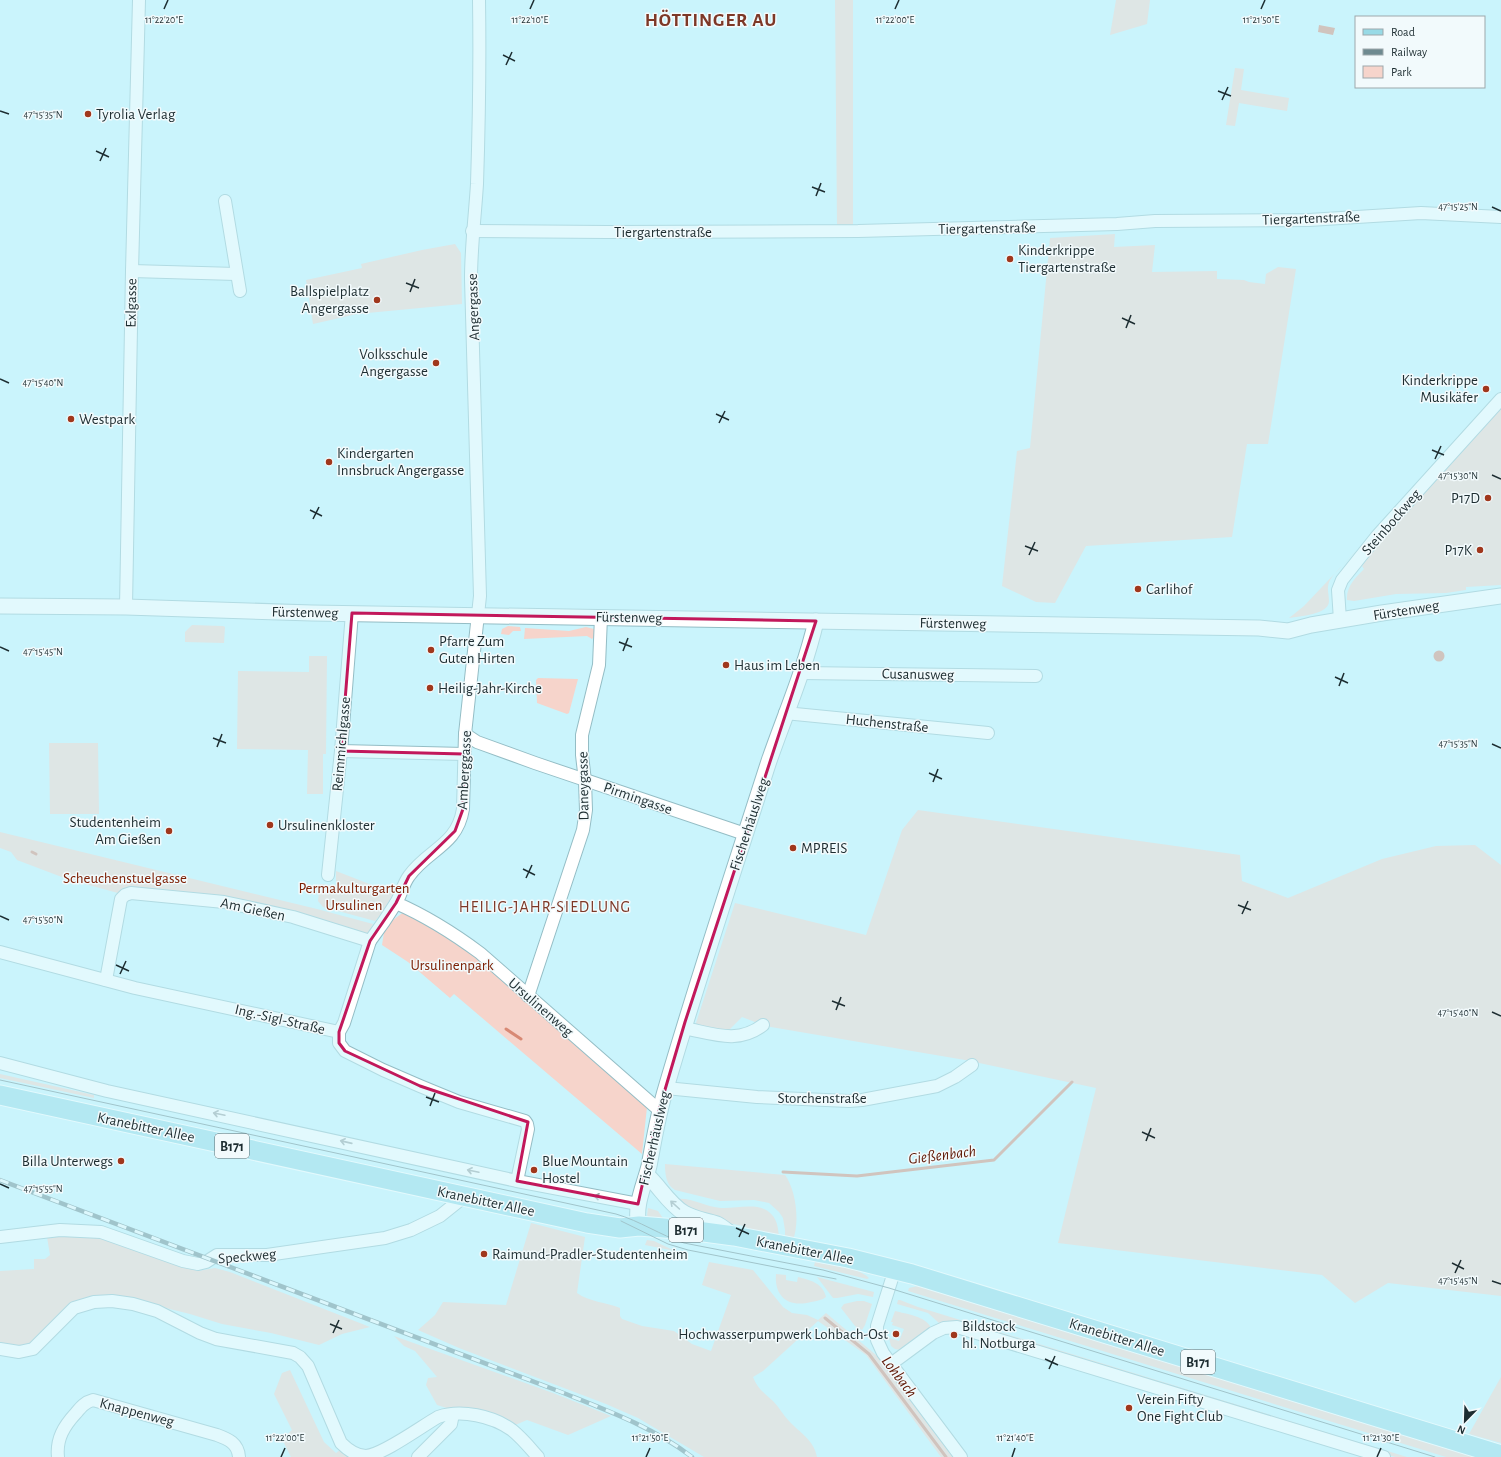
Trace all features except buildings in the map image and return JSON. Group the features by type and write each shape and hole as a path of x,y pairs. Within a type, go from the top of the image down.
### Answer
{"main road":[{"name":"Kranebitter Allee","path":"0,1095 587,1223 620,1228 639,1226 734,1236 896,1269 1501,1455"}],"street":[{"name":"Exlgasse","path":"126,607 139,0"},
{"name":"Angergasse","path":"478,614 479,576 472,231 476,184 479,0"},
{"path":"225,201 236,274 240,290"},
{"name":"Tiergartenstraße","path":"472,231 858,231 1117,224 1155,221 1309,220 1421,213 1501,217"},
{"path":"132,272 236,274"},
{"name":"Steinbockweg","path":"1340,620 1338,590 1342,580 1377,536 1501,399"},
{"name":"Fürstenweg","path":"0,606 126,607 352,613 1259,628 1287,623 1311,625 1423,606 1501,596"},
{"name":"Reimmichlgasse","path":"328,875 341,751 352,613"},
{"name":"Amberggasse","path":"370,941 396,903 409,876 425,858 446,843 455,832 462,818 465,734 478,614"},
{"name":"Daneygasse","path":"528,996 583,830 586,810 586,781 582,755 582,735 599,666 601,617"},
{"name":"Fischerhäuslweg","path":"639,1226 637,1216 638,1204 647,1175 659,1110 745,834 812,640 816,621"},
{"name":"Cusanusweg","path":"801,673 1036,676"},
{"name":"Huchenstraße","path":"786,712 988,733"},
{"name":"Pirmingasse","path":"465,734 477,742 586,781 745,834"},
{"path":"341,751 464,754"},
{"name":"Am Gießen","path":"106,980 121,899 125,895 131,893 224,902 293,917 370,941"},
{"name":"Ursulinenweg","path":"396,903 409,908 452,932 480,953 659,1110"},
{"path":"339,1032 344,1023 370,941"},
{"name":"Ing.-Sigl-Straße","path":"0,952 171,996 339,1032 340,1043 345,1051 383,1070 459,1102 525,1121 528,1129 517,1180"},
{"path":"684,1028 739,1037 755,1031 763,1025"},
{"name":"Kranebitter Allee","path":"0,1063 107,1090 517,1180 638,1204"},
{"name":"Storchenstraße","path":"666,1088 757,1098 849,1101 862,1100 936,1086 955,1077 972,1065"},
{"path":"647,1175 658,1185 672,1204 684,1213 700,1220 718,1224 734,1236"},
{"name":"Speckweg","path":"0,1238 60,1230 101,1232 183,1261 198,1264 206,1262 217,1255 267,1256 385,1238 412,1230 440,1216 465,1196"},
{"path":"896,1269 878,1323 877,1332 879,1345 891,1364 961,1457"},
{"path":"0,1349 15,1352 30,1350 38,1345 74,1308 94,1302 121,1302 133,1304 157,1311 200,1333 216,1339 279,1350 293,1353 300,1357 308,1366 341,1444 356,1454 366,1456 378,1453 438,1417 453,1414 470,1414 504,1426 516,1433 538,1457"},
{"path":"891,1364 932,1333 944,1328 957,1327 1361,1454 1384,1457"},
{"name":"Knappenweg","path":"58,1457 58,1442 67,1423 86,1403 97,1400 217,1435 234,1443 240,1457"},
{"path":"418,1457 451,1424 453,1414"}],"highlighted area":[{"path":"352,613 816,621 685,1022 659,1110 638,1204 517,1181 528,1122 420,1086 345,1051 339,1043 339,1032 370,941 396,903 409,876 455,831 463,809 464,754 341,751"}],"green space":[{"path":"835,0 853,0 853,225 837,225"},
{"path":"1116,0 1150,0 1147,24 1110,35"},
{"path":"1235,68 1244,69 1241,90 1289,98 1287,111 1239,103 1235,126 1226,125"},
{"path":"1115,234 1114,247 1155,245 1152,272 1217,271 1217,279 1244,280 1265,284 1266,274 1278,267 1296,269 1268,444 1247,444 1232,537 1086,546 1055,603 1036,602 1002,586 1017,451 1030,448 1050,238"},
{"path":"455,244 461,253 462,304 357,314 313,324 306,280 362,268 361,264"},
{"path":"1501,405 1501,585 1466,587 1466,590 1446,593 1396,594 1354,601 1347,600 1348,591 1352,583 1364,569 1362,566 1383,537"},
{"path":"1336,573 1329,583 1328,606 1313,614 1289,618 1304,606"},
{"path":"192,625 225,627 224,643 185,642 185,632"},
{"path":"508,626 520,627 521,631 513,631 509,635 501,634 502,629"},
{"path":"586,627 594,629 594,637 592,639 587,636 524,639 525,628 569,631"},
{"path":"309,656 327,656 326,754 323,754 323,794 307,794 308,750 237,749 238,671 309,672"},
{"path":"538,678 578,679 569,713 567,714 537,703 536,680"},
{"path":"49,743 98,743 99,814 50,814"},
{"path":"918,810 1240,855 1242,881 1288,898 1382,859 1436,846 1475,845 1501,865 1501,1296 1388,1283 1355,1303 1322,1275 1058,1243 1096,1088 965,1060 765,1026 742,1017 727,1032 695,1026 735,903 866,935 902,830"},
{"name":"Scheuchenstuelgasse","path":"0,832 373,924 367,938 293,917 125,895 67,879 17,860 11,852 0,848"},
{"name":"Permakulturgarten Ursulinen","path":"336,871 395,894 387,908 375,921 323,907 318,901 320,884 336,886"},
{"name":"Ursulinenpark","path":"409,908 452,932 647,1107 642,1154 454,994 450,998 408,962 382,945 385,926"},
{"path":"0,1074 94,1095 94,1098 0,1078"},
{"path":"665,1164 785,1175 792,1189 796,1206 796,1224 793,1240 785,1238 783,1218 769,1203 754,1200 720,1201 675,1190 668,1182"},
{"path":"676,1199 687,1199 721,1208 758,1207 764,1209 772,1214 778,1226 779,1237 743,1226 708,1219"},
{"path":"648,1208 658,1211 665,1221 649,1219 647,1215"},
{"path":"531,1223 585,1237 577,1293 592,1300 620,1308 620,1316 622,1319 642,1326 674,1331 692,1344 711,1351 731,1295 702,1285 709,1262 753,1270 783,1307 792,1313 807,1315 818,1320 826,1313 882,1360 953,1457 941,1457 866,1355 818,1321 763,1371 753,1377 757,1384 787,1419 806,1437 813,1446 817,1457 704,1457 638,1418 606,1404 459,1348 418,1330 435,1315 443,1302 506,1305"},
{"path":"78,1235 96,1237 198,1271 215,1268 230,1272 370,1327 342,1334 319,1345 271,1333 222,1324 190,1314 129,1299 80,1299 37,1340 24,1348 0,1345 0,1271 34,1269 34,1259 45,1259 50,1255 47,1237"},
{"path":"647,1240 654,1241 675,1251 645,1245"},
{"path":"815,1262 836,1265 858,1271 869,1278 867,1279 814,1266"},
{"path":"776,1274 786,1275 786,1280 797,1282 798,1277 811,1281 822,1288 826,1297 803,1303 790,1302 780,1295 776,1282"},
{"path":"817,1277 874,1292 873,1297 858,1294 833,1298"},
{"path":"918,1286 1488,1457 1446,1457 908,1291 909,1288"},
{"path":"898,1300 1407,1457 1395,1457 957,1322 948,1321 939,1323 928,1313 897,1304"},
{"path":"864,1301 872,1304 862,1330 855,1326 841,1308 844,1304"},
{"path":"895,1311 920,1318 931,1328 901,1350 895,1349 891,1346 889,1338 899,1341 904,1329 892,1325 893,1322 891,1322"},
{"path":"394,1336 553,1393 611,1416 568,1435 527,1420 513,1426 484,1414 476,1409 461,1411 437,1405 426,1385 428,1378 437,1377 415,1351 404,1346"},
{"path":"290,1370 324,1442 336,1453 340,1450 348,1457 291,1457 282,1439 292,1430 274,1394 282,1373"},
{"path":"1501,1377 1501,1443 1469,1434"}],"shaded area":[{"path":"1319,25 1335,28 1333,35 1318,32"},
{"path":"1439,650 1443,652 1445,656 1443,660 1439,662 1435,660 1433,656 1435,652"}],"waterway":[{"name":"Lohbach","path":"32,852 36,854"},
{"name":"Lohbach","path":"506,1029 521,1039"},
{"name":"Gießenbach","path":"783,1172 857,1176 994,1160 1072,1082"},
{"name":"Lohbach","path":"825,1318 869,1354 946,1457"}],"tram line":[{"path":"0,1080 616,1214 684,1243 823,1270 889,1288 1435,1457"},
{"path":"621,1221 668,1244 688,1250 836,1279"}],"railway":[{"path":"0,1180 561,1392 629,1420 677,1446 692,1457"}],"place":[{"name":"Tyrolia Verlag","path":"88,114"},
{"name":"Kinderkrippe Tiergartenstraße","path":"1010,259"},
{"name":"Ballspielplatz Angergasse","path":"377,300"},
{"name":"Volksschule Angergasse","path":"436,363"},
{"name":"Kinderkrippe Musikäfer","path":"1486,389"},
{"name":"Westpark","path":"71,419"},
{"name":"Kindergarten Innsbruck Angergasse","path":"329,462"},
{"name":"P17D","path":"1488,498"},
{"name":"P17K","path":"1480,550"},
{"name":"Carlihof","path":"1138,589"},
{"name":"Pfarre Zum Guten Hirten","path":"431,650"},
{"name":"Haus im Leben","path":"726,665"},
{"name":"Heilig-Jahr-Kirche","path":"430,688"},
{"name":"Ursulinenkloster","path":"270,825"},
{"name":"Studentenheim Am Gießen","path":"169,831"},
{"name":"MPREIS","path":"793,848"},
{"name":"Billa Unterwegs","path":"121,1161"},
{"name":"Blue Mountain Hostel","path":"534,1170"},
{"name":"Raimund-Pradler-Studentenheim","path":"484,1254"},
{"name":"Hochwasserpumpwerk Lohbach-Ost","path":"896,1334"},
{"name":"Bildstock hl. Notburga","path":"954,1335"},
{"name":"Verein Fifty One Fight Club","path":"1129,1408"}],"district":[{"name":"HÖTTINGER AU","path":"711,19"},
{"name":"HEILIG-JAHR-SIEDLUNG","path":"545,906"}]}
